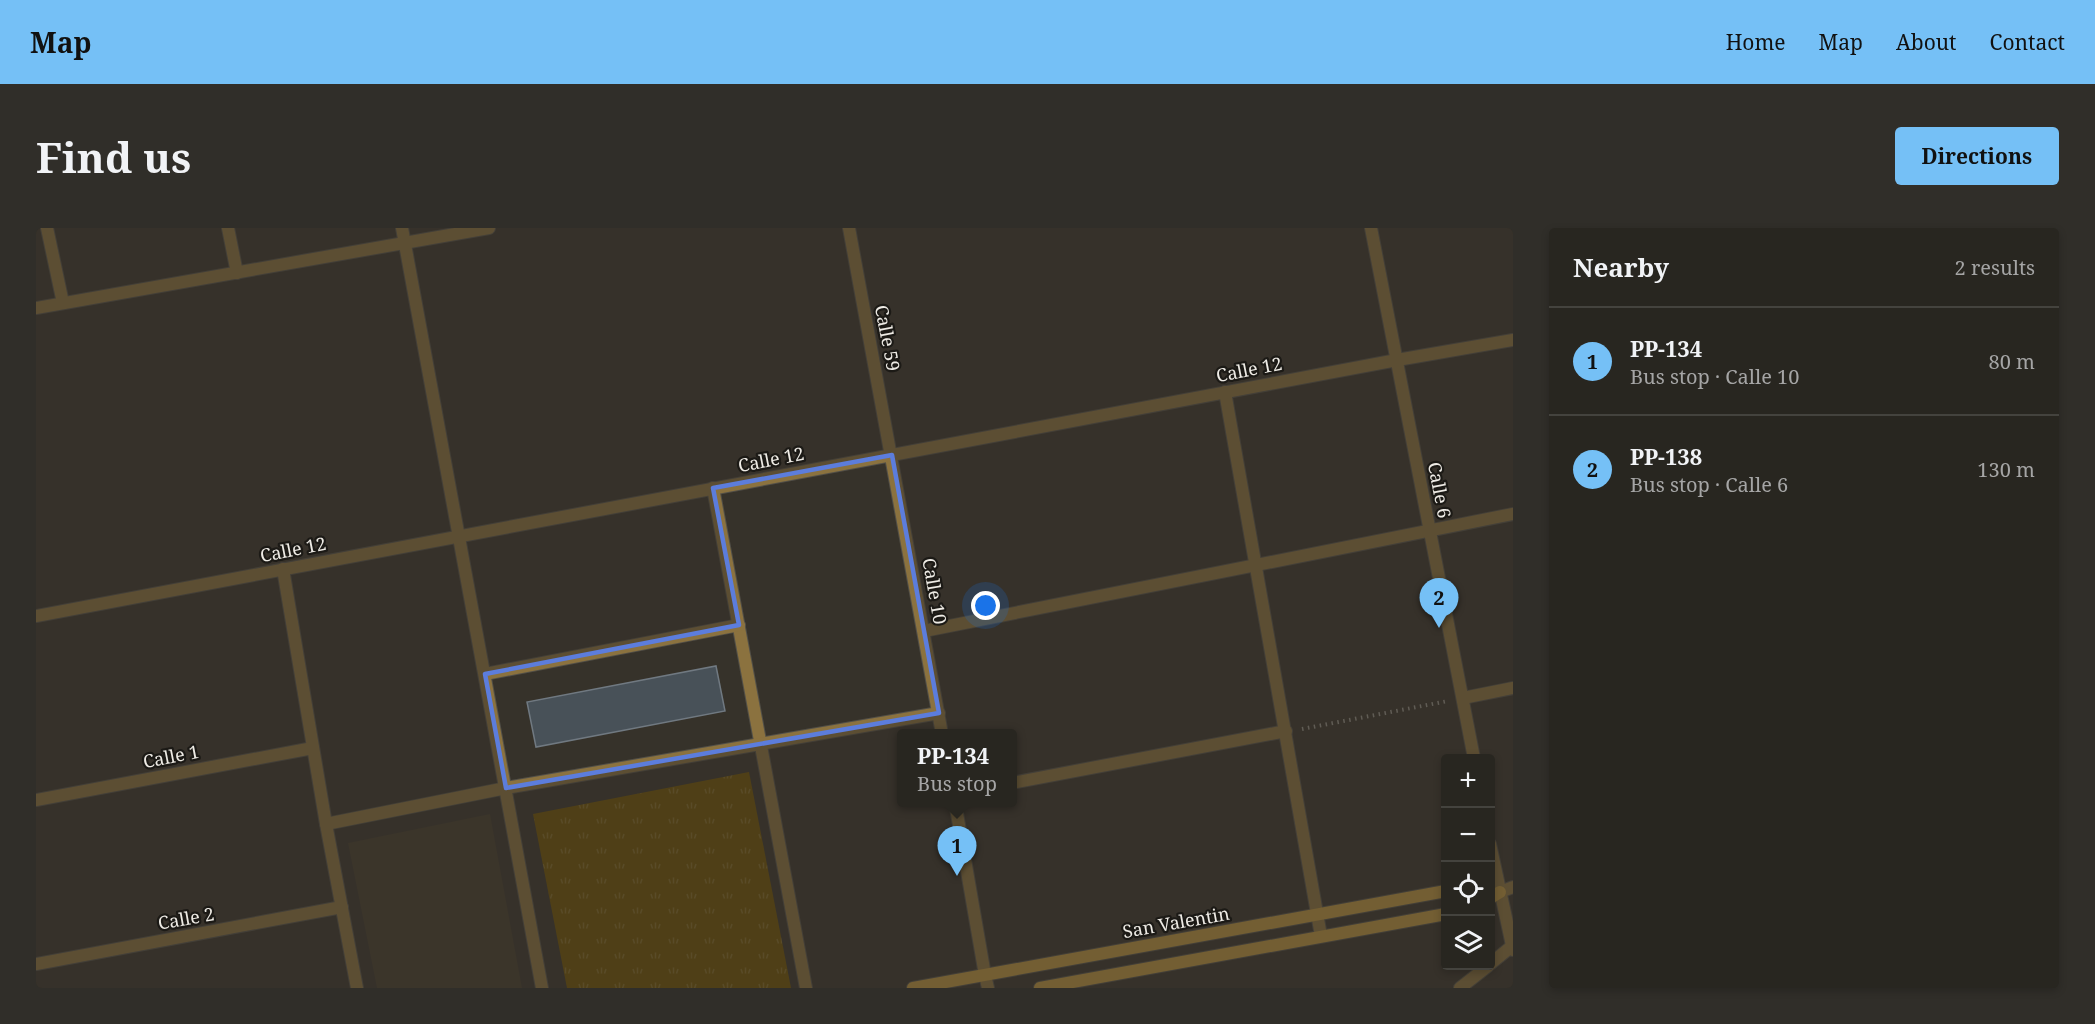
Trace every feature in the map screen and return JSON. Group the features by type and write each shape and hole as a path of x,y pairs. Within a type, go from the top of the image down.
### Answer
{"main road":[{"name":"San Valentin","path":"913,988 1441,892"},
{"path":"1040,988 1441,915"}],"street":[{"path":"47,228 63,303"},
{"path":"228,228 237,273"},
{"path":"402,228 542,988"},
{"path":"36,308 489,228"},
{"name":"Calle 59","path":"849,228 892,455"},
{"name":"Calle 6","path":"1371,228 1473,754"},
{"name":"Calle 12","path":"36,616 1396,360 1513,340"},
{"path":"1225,392 1321,936"},
{"name":"Calle 10","path":"892,455 941,729"},
{"path":"713,488 806,988"},
{"path":"924,631 1513,514"},
{"path":"283,569 326,824 357,988"},
{"path":"485,674 739,625"},
{"path":"1463,698 1513,688"},
{"path":"326,824 506,788 939,713"},
{"path":"1017,782 1286,731"},
{"name":"Calle 1","path":"36,800 313,748"},
{"path":"956,807 988,988"},
{"path":"1495,894 1513,887"},
{"path":"1495,897 1512,949 1495,961"},
{"name":"Calle 2","path":"36,964 342,907"},
{"path":"1460,988 1483,970"}],"path":[{"path":"1286,731 1463,698"}],"highlighted area":[{"path":"892,455 939,713 506,788 485,674 739,625 713,488"}],"shaded area":[{"path":"490,814 522,988 377,988 348,843"}],"green space":[{"path":"749,772 791,988 567,988 533,814"}],"building":[{"path":"716,666 725,711 536,747 527,702"}],"place":[{"name":"PP-138","path":"1439,628"},
{"name":"PP-134","path":"957,876"}]}
